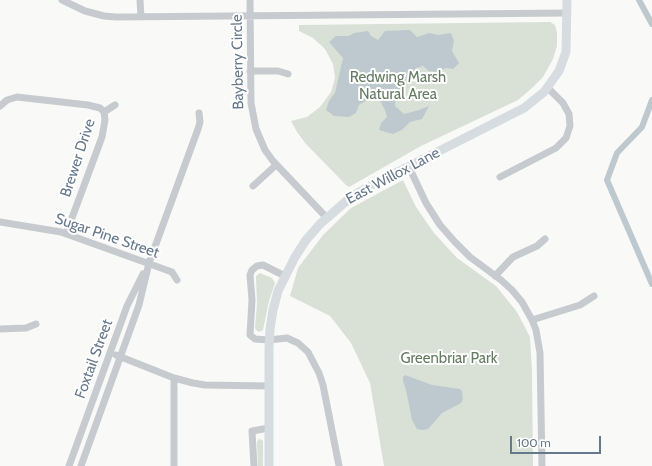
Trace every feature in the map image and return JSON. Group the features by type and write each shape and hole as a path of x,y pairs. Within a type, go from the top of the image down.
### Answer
{"main road":[{"name":"East Willox Lane","path":"270,466 269,340 273,310 285,276 295,257 306,240 342,203 360,192 524,108 539,97 548,88 559,71 566,52 567,0"}],"street":[{"path":"62,0 96,14 116,17 567,14"},
{"path":"140,0 141,17"},
{"name":"Bayberry Circle","path":"250,0 250,103 256,129 265,150 276,165 326,218"},
{"path":"250,71 278,72 288,74"},
{"path":"500,177 556,148 566,138 570,126 569,114 563,103 548,88"},
{"name":"Brewer Drive","path":"0,105 7,100 17,98 88,105 100,108 104,112 105,120 102,136 66,234"},
{"name":"Brewer Drive","path":"104,112 115,105"},
{"name":"Foxtail Street","path":"80,466 139,305 149,263 198,130 200,122 199,113"},
{"path":"253,186 276,165"},
{"path":"409,167 426,203 440,225 454,242 470,257 507,285 517,296 532,320 536,330 540,353 542,466"},
{"name":"Sugar Pine Street","path":"0,222 52,230 66,234 172,272 177,280"},
{"path":"495,276 513,257 537,246 545,240"},
{"name":"Foxtail Street","path":"69,466 127,306 149,263"},
{"path":"285,276 263,265 253,268 251,273 252,300 250,335 255,339 269,340 287,338 302,346 310,356 323,385 339,466"},
{"path":"532,320 580,305 594,296"},
{"path":"0,329 26,328 36,324"},
{"path":"110,353 174,378 193,383 205,385 269,386"},
{"path":"174,378 174,466"},
{"path":"254,466 252,431 269,428"}],"green space":[{"name":"Redwing Marsh Natural Area","path":"550,22 555,25 557,33 557,46 553,59 543,77 518,100 421,146 349,187 306,144 291,121 307,117 320,107 331,92 335,78 333,64 325,49 313,38 299,31 299,25"},
{"name":"Greenbriar Park","path":"403,180 416,207 434,233 457,258 496,286 517,312 530,337 533,466 384,466 370,383 351,343 330,316 290,296 298,268 323,235 351,208"},
{"path":"260,273 272,278 275,283 269,301 263,330 259,332 255,328 257,303 256,276"},
{"path":"259,439 263,441 263,466 258,466 257,442"}],"shaded area":[{"path":"410,30 417,37 429,33 438,35 451,33 454,41 452,51 459,63 453,69 446,68 436,72 429,71 423,66 416,68 404,90 396,93 395,106 404,114 429,106 422,119 410,122 402,130 393,134 379,130 381,123 387,117 379,99 369,99 359,105 356,113 349,117 334,116 326,110 329,101 335,93 343,58 329,42 336,36 349,36 354,33 368,31 371,36 378,40 385,31"},
{"path":"405,375 432,385 460,389 462,391 463,399 461,403 442,413 428,429 417,429 412,420 403,381 403,377"}],"waterway":[{"path":"639,0 652,24"},
{"path":"652,100 642,127 617,153 607,180 652,284"}]}
